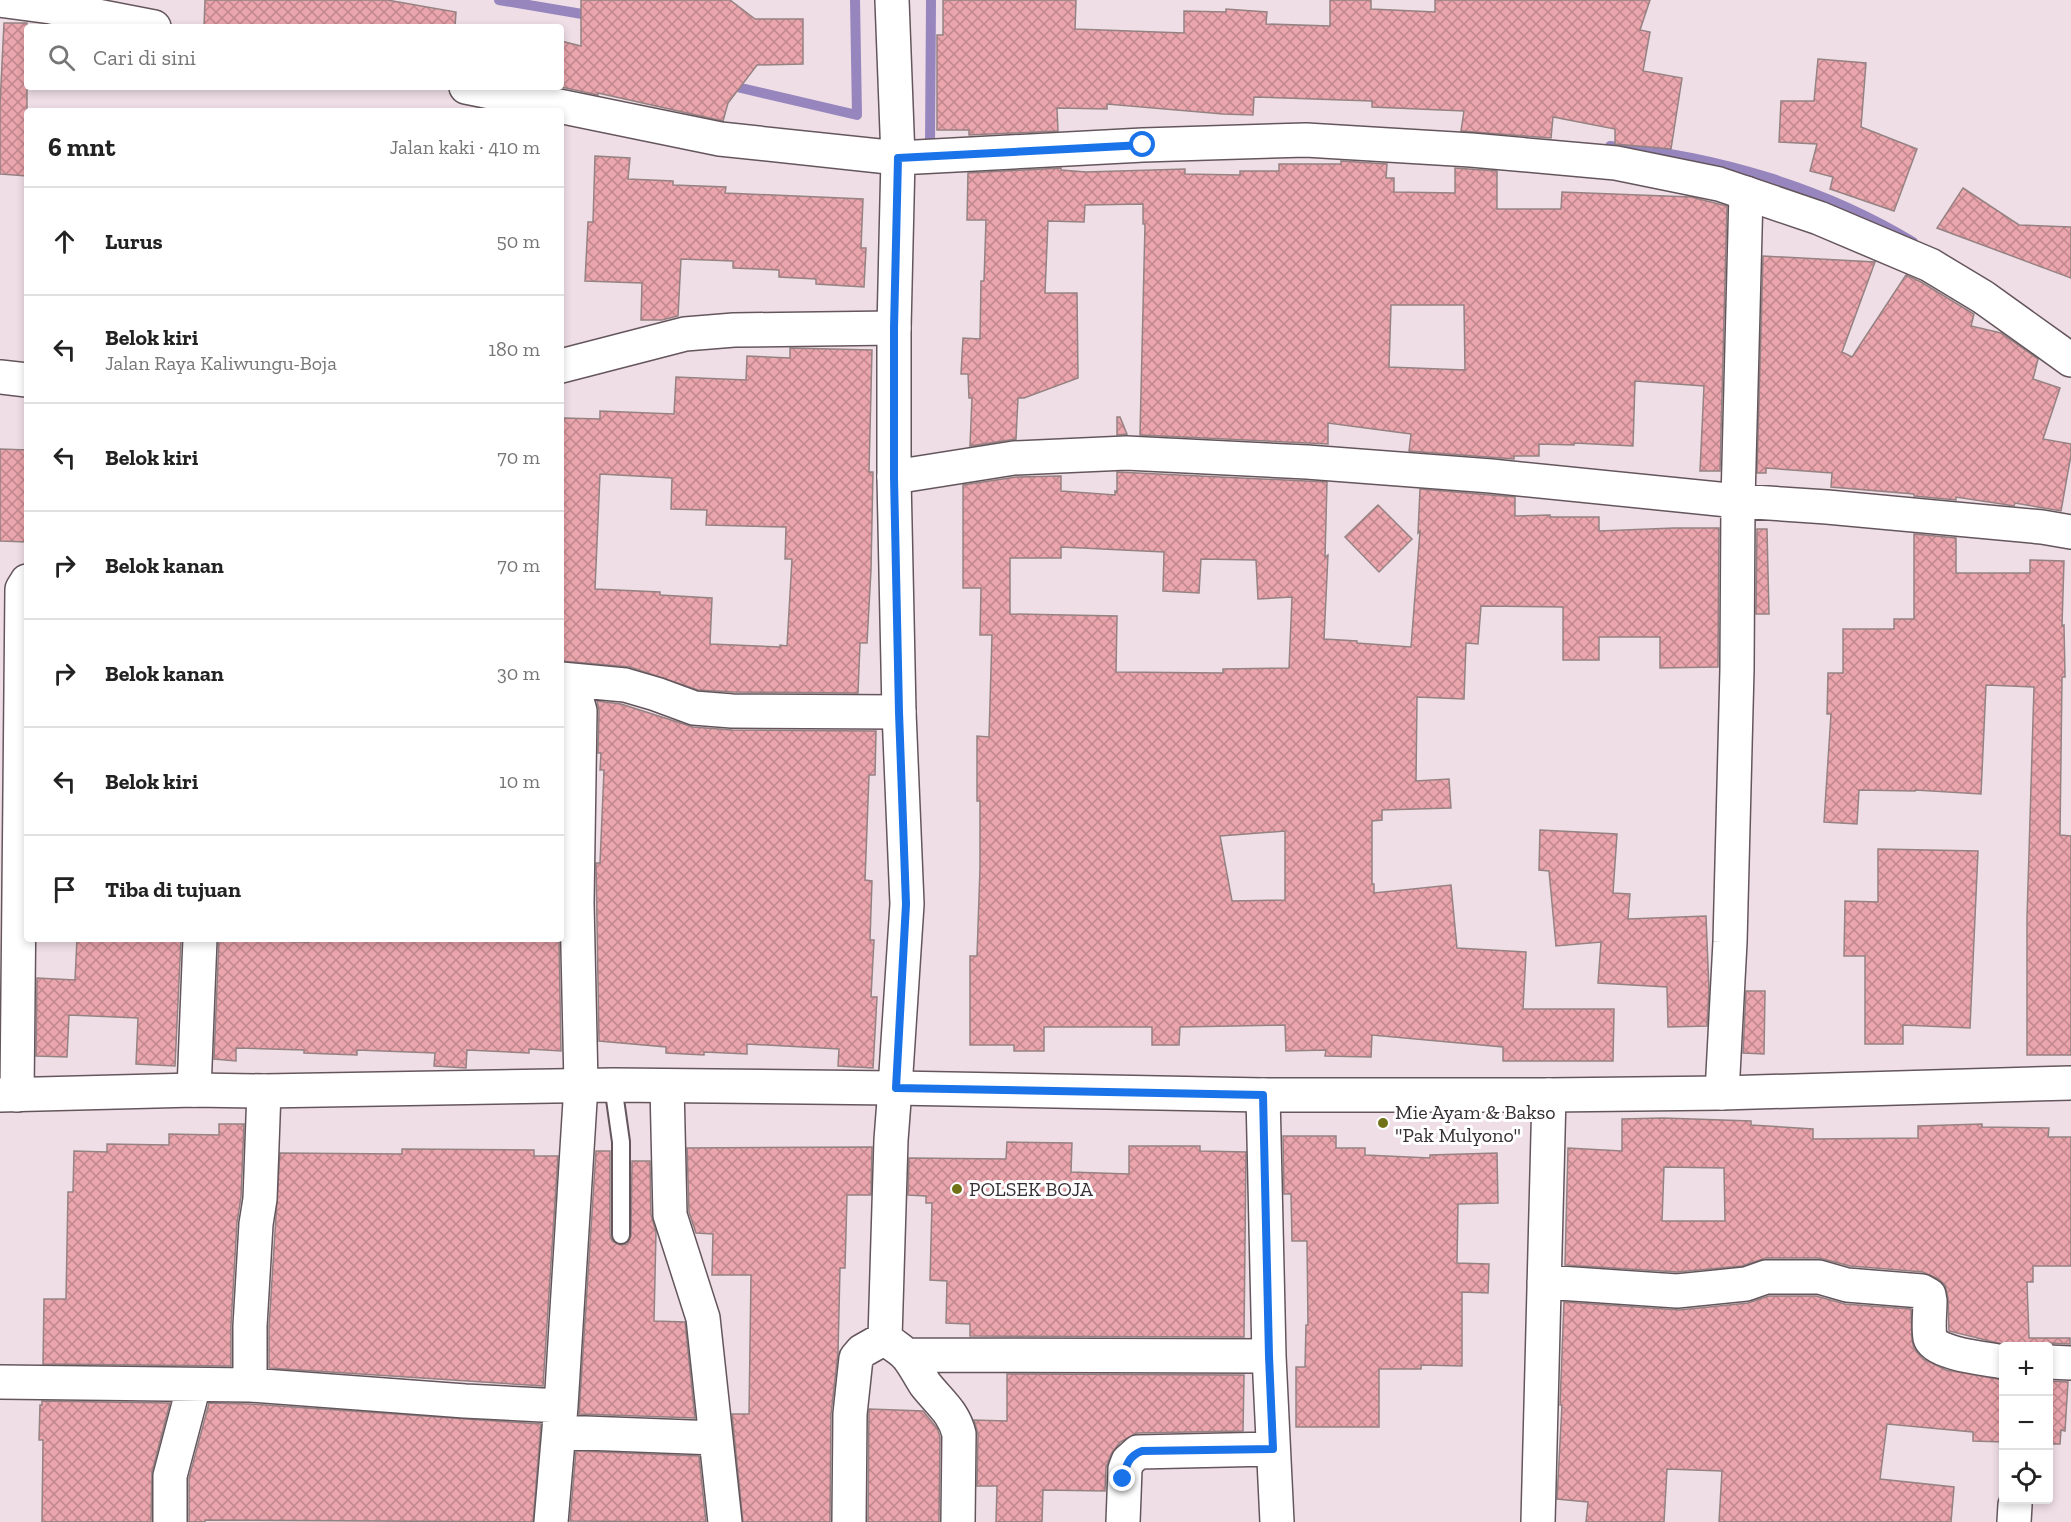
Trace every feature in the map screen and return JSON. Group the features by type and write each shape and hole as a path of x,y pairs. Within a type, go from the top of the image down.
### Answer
{"street":[{"path":"0,0 51,7 139,24"},
{"path":"892,0 898,158 894,328 894,477 906,904 891,1140 895,1347 957,1423 959,1434 958,1522"},
{"path":"479,90 557,108"},
{"path":"564,109 720,139 898,158 1143,145 1306,140 1472,150 1616,163 1719,184 1819,218 1930,265 1983,297 2071,360"},
{"path":"1722,1093 1730,942 1746,193"},
{"path":"564,365 685,334 734,330 894,328"},
{"path":"0,377 24,380"},
{"path":"894,477 1014,458 1126,453 1319,463 1491,476 1738,501 2042,527 2071,532"},
{"path":"24,586 22,589 9,1095 194,1090 667,1086 1263,1095 1549,1095 1722,1093 2071,1083"},
{"path":"564,680 626,685 694,708 732,711 899,712"},
{"path":"551,1522 560,1419 597,1086 577,903 580,711 576,697 564,683"},
{"path":"194,1090 200,942"},
{"path":"667,1086 670,1215 703,1318 725,1522"},
{"path":"250,1385 250,1326 256,1224 260,1199 264,1091"},
{"path":"1263,1095 1269,1356 1277,1522"},
{"path":"1538,1522 1549,1095"},
{"path":"1544,1282 1677,1291 1746,1284 1778,1276 1819,1277 1847,1285 1922,1291 1929,1295 1930,1338 1933,1344 1946,1351 1999,1361"},
{"path":"849,1522 850,1414 856,1358 862,1351 895,1347 1269,1356"},
{"path":"2053,1362 2071,1363"},
{"path":"0,1382 250,1385 465,1401 560,1419 716,1438"},
{"path":"170,1522 170,1476 194,1385"},
{"path":"1123,1522 1125,1469 1128,1461 1138,1452 1273,1449"}],"lane":[{"path":"597,1086 621,1142 621,1235"}],"building":[{"path":"205,0 387,0 456,12 455,24 204,24"},
{"path":"581,0 730,0 755,19 803,19 803,64 757,65 728,103 723,121 564,88 564,42 581,46"},
{"path":"943,0 1076,0 1075,29 1184,33 1184,11 1226,12 1226,9 1267,12 1266,24 1330,26 1330,0 1371,0 1371,9 1435,12 1435,0 1650,0 1640,30 1650,32 1643,71 1682,78 1671,149 1615,144 1615,129 1553,117 1551,138 1461,131 1464,111 1372,107 1372,101 1254,97 1253,115 1107,104 1107,109 1057,108 1058,131 969,135 969,130 937,130 937,35 943,35"},
{"path":"4,23 27,23 24,24 24,90 27,90 27,108 24,108 24,176 0,174 0,105"},
{"path":"1818,59 1866,63 1861,127 1917,149 1894,211 1830,189 1833,177 1810,171 1817,144 1779,142 1781,101 1814,101"},
{"path":"595,156 630,158 628,179 673,181 673,185 726,187 725,193 863,199 861,248 866,248 864,287 816,284 816,279 779,277 779,270 733,268 733,261 681,259 678,316 662,320 641,320 642,283 585,281 588,222 593,222"},
{"path":"1341,161 1387,164 1386,178 1394,178 1394,192 1455,193 1455,168 1497,171 1497,209 1561,209 1562,192 1691,197 1727,206 1720,471 1700,471 1704,386 1635,381 1633,446 1539,444 1539,456 1514,456 1514,459 1409,451 1411,434 1328,423 1328,444 1140,435 1145,224 1143,224 1143,204 1085,205 1084,222 1048,221 1045,293 1077,293 1078,378 1024,398 1018,398 1016,439 970,446 972,398 969,398 968,374 961,374 963,338 980,339 981,281 984,281 986,220 967,220 968,173 1061,168 1061,170 1086,172 1185,169 1185,174 1240,175 1240,171 1279,171 1279,164 1341,164","holes":["1391,305 1464,305 1465,370 1389,367"]},
{"path":"1963,188 2019,225 2071,227 2071,278 1937,228"},
{"path":"1763,256 1875,262 1842,352 1852,357 1906,275 1974,314 1971,326 2001,333 2038,359 2033,379 2060,388 2043,439 2071,444 2061,511 2015,503 2014,506 1956,497 1956,500 1831,487 1832,473 1766,468 1766,473 1757,473"},
{"path":"790,348 872,350 869,472 873,472 871,570 867,643 860,643 858,693 698,690 630,667 564,661 564,418 600,419 600,411 674,414 676,377 746,380 747,356 790,358","holes":["600,474 672,478 671,509 707,510 706,525 786,527 785,559 792,559 787,646 710,644 712,598 660,595 660,592 595,589"]},
{"path":"1117,417 1120,417 1127,434 1117,435"},
{"path":"0,449 24,450 24,542 0,541"},
{"path":"1117,472 1327,482 1325,557 1328,555 1324,639 1411,647 1420,531 1418,533 1420,489 1515,497 1515,516 1599,517 1599,531 1719,528 1718,667 1660,668 1660,637 1599,637 1599,660 1563,660 1563,607 1481,606 1478,644 1466,643 1464,699 1417,697 1416,781 1449,779 1451,808 1382,810 1382,820 1372,821 1374,893 1451,885 1457,948 1526,952 1523,1009 1614,1009 1613,1061 1503,1061 1503,1047 1372,1035 1371,1057 1325,1056 1326,1050 1286,1051 1285,1025 1180,1027 1179,1045 1152,1045 1152,1027 1044,1027 1044,1051 1014,1051 1014,1045 970,1045 970,956 977,956 980,868 977,736 989,737 992,635 980,635 981,588 963,588 963,485 1016,477 1061,476 1061,491 1115,495 1115,491 1117,492","holes":["1061,547 1164,552 1163,591 1199,593 1201,559 1256,560 1258,599 1292,597 1289,668 1223,669 1223,673 1116,672 1117,616 1010,614 1010,558 1061,558","1285,831 1285,900 1232,901 1220,836"]},
{"path":"1378,505 1412,539 1379,572 1345,537"},
{"path":"1757,529 1767,529 1769,614 1756,614"},
{"path":"1914,534 1956,538 1956,573 2030,573 2030,560 2064,561 2062,626 2064,625 2065,677 2062,677 2060,835 2071,836 2071,1055 2027,1055 2027,918 2034,687 1986,685 1981,794 1915,790 1859,790 1857,824 1824,822 1831,714 1827,714 1828,673 1843,673 1843,629 1894,629 1894,619 1914,619"},
{"path":"597,701 621,704 693,727 732,730 876,731 875,775 869,775 865,880 872,881 870,940 874,940 871,997 877,997 873,1068 838,1066 839,1049 747,1044 747,1054 704,1052 704,1055 666,1053 666,1047 599,1041 596,863 600,863 604,770 600,770 601,753 598,753 599,711"},
{"path":"1540,830 1617,834 1613,893 1630,894 1628,919 1706,916 1709,990 1707,1026 1668,1027 1667,987 1598,983 1601,942 1556,946 1549,871 1539,870"},
{"path":"1878,849 1978,851 1970,1028 1903,1025 1903,1044 1865,1044 1865,956 1844,956 1845,901 1878,902"},
{"path":"77,942 181,942 175,1066 136,1064 138,1018 69,1015 67,1057 36,1056 37,978 75,980"},
{"path":"219,942 559,942 561,1051 529,1049 529,1053 467,1050 466,1068 434,1066 435,1053 357,1050 357,1055 304,1053 304,1050 236,1048 236,1061 214,1059"},
{"path":"1746,991 1765,991 1764,1054 1743,1053"},
{"path":"1622,1119 1751,1121 1751,1125 1813,1129 1813,1139 1918,1138 1918,1126 1982,1124 1982,1127 2049,1128 2048,1137 2071,1137 2071,1266 2033,1266 2033,1282 2027,1282 2029,1338 2070,1338 2070,1344 2053,1342 1999,1343 1949,1331 1948,1298 1945,1285 1923,1272 1850,1266 1819,1258 1766,1258 1742,1266 1677,1272 1565,1265 1568,1148 1622,1151","holes":["1664,1167 1724,1168 1725,1221 1662,1221"]},
{"path":"219,1124 244,1124 231,1325 231,1366 43,1364 44,1299 66,1299 68,1192 73,1192 74,1151 107,1152 107,1144 169,1145 169,1134 219,1135"},
{"path":"1283,1136 1336,1136 1336,1148 1365,1148 1365,1155 1430,1158 1430,1155 1497,1153 1498,1203 1458,1204 1457,1263 1489,1264 1488,1293 1462,1292 1462,1366 1421,1365 1421,1369 1379,1369 1379,1427 1296,1427 1296,1367 1305,1367 1306,1325 1308,1325 1307,1241 1292,1241 1291,1194 1284,1194"},
{"path":"1007,1142 1072,1143 1071,1172 1129,1174 1129,1146 1200,1146 1200,1151 1246,1152 1244,1337 970,1336 970,1324 946,1323 947,1281 930,1280 932,1203 926,1203 926,1196 908,1195 909,1158 1006,1159"},
{"path":"872,1147 871,1195 847,1195 845,1268 840,1268 838,1353 831,1414 830,1522 743,1522 732,1414 749,1414 751,1275 712,1275 713,1234 696,1233 689,1212 687,1148"},
{"path":"402,1149 534,1150 534,1156 558,1156 543,1386 269,1368 269,1327 280,1153 402,1154"},
{"path":"596,1151 610,1151 610,1235 612,1241 620,1245 627,1244 631,1236 632,1161 650,1161 651,1215 656,1232 654,1321 685,1322 695,1418 579,1414"},
{"path":"1769,1296 1816,1296 1845,1304 1911,1309 1912,1341 1914,1348 1923,1359 1946,1370 1999,1379 1999,1442 1973,1441 1973,1432 1887,1424 1880,1479 1954,1487 1951,1522 1719,1522 1722,1471 1667,1469 1664,1522 1586,1522 1588,1502 1557,1499 1564,1302 1679,1310 1748,1303"},
{"path":"1007,1374 1244,1375 1243,1431 1137,1433 1120,1442 1111,1454 1106,1468 1105,1491 1043,1490 1042,1522 996,1522 997,1486 977,1486 978,1434 974,1420 1007,1421"},
{"path":"2053,1381 2068,1382 2065,1431 2061,1430 2060,1444 2053,1444"},
{"path":"42,1401 170,1403 152,1472 151,1522 42,1522 43,1440 39,1440"},
{"path":"209,1403 541,1424 533,1522 205,1520 205,1522 189,1522 189,1478"},
{"path":"869,1409 923,1411 937,1428 940,1437 939,1522 868,1522"},
{"path":"576,1451 699,1456 706,1522 570,1521"}],"waterway":[{"path":"499,0 594,16"},
{"path":"728,81 741,88 857,115 855,0"},
{"path":"931,0 930,146 938,145"},
{"path":"1610,146 1689,157 1767,177 1842,205 1913,242"}],"place":[{"name":"Mie Ayam & Bakso \"Pak Mulyono\"","path":"1383,1123"},
{"name":"POLSEK BOJA","path":"957,1189"}],"route":[{"path":"1123,1479 1132,1455 1142,1451 1273,1449 1263,1095 896,1088 906,904 894,477 894,328 898,158 1143,145"}]}
